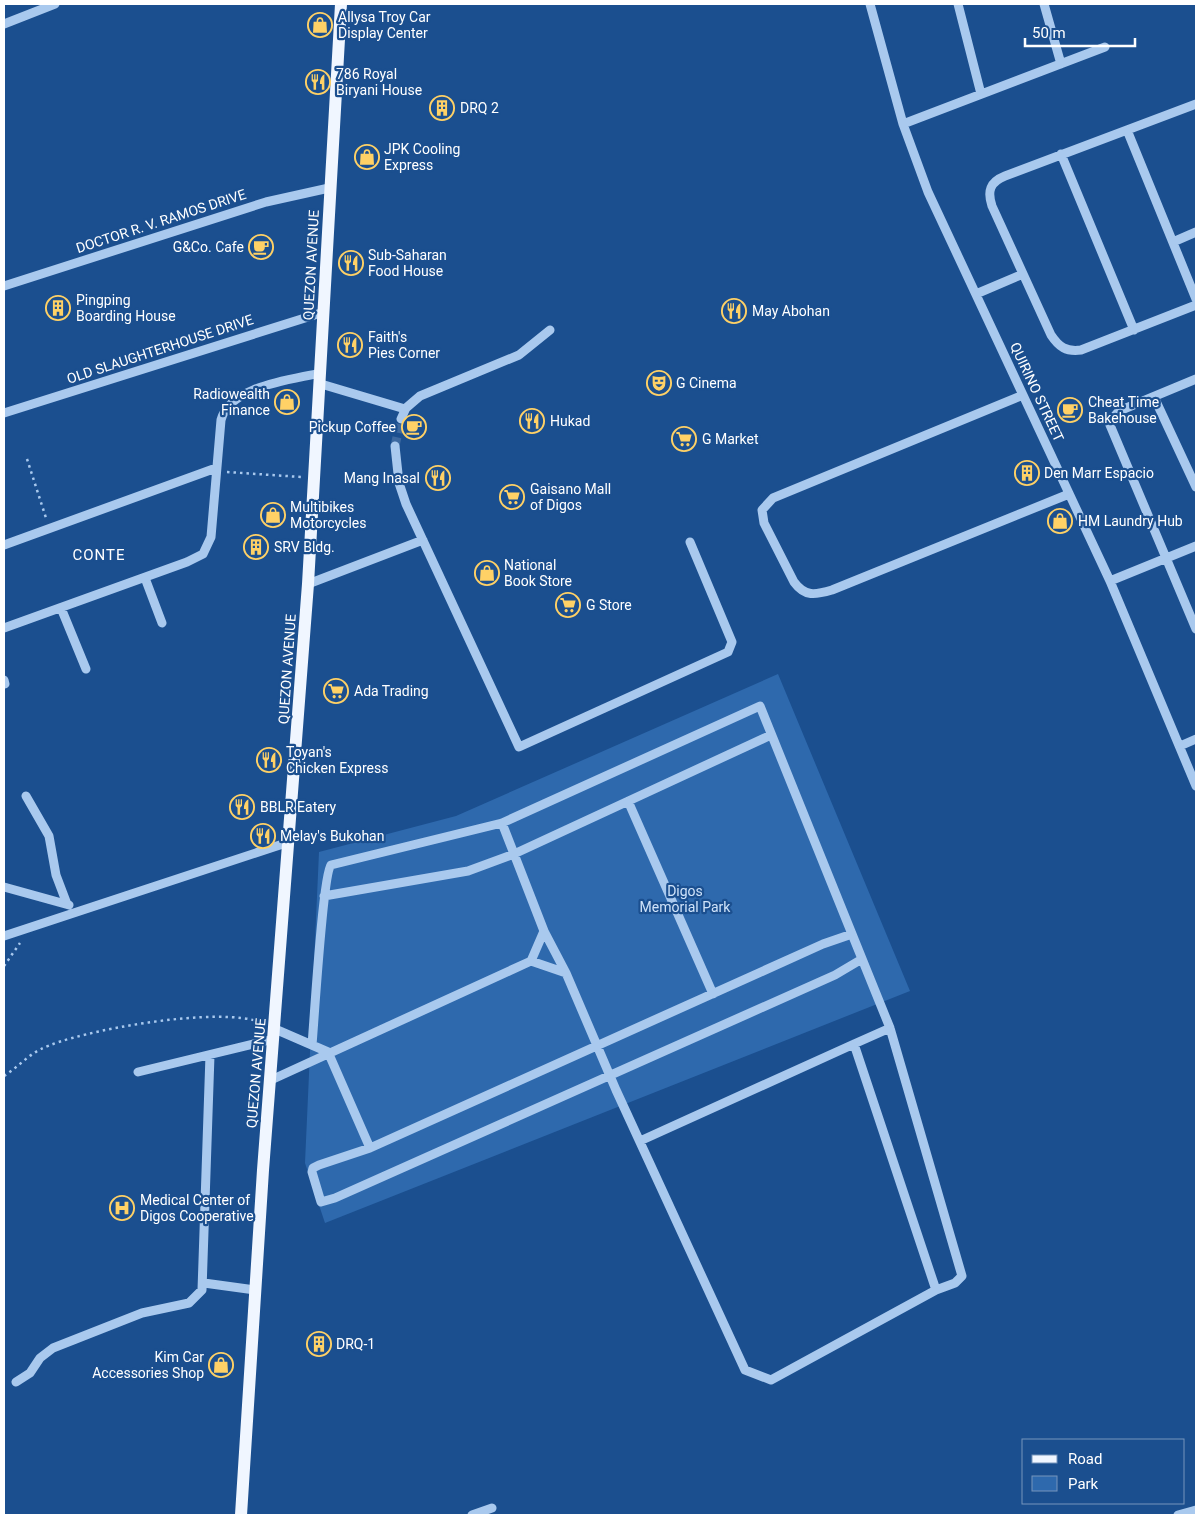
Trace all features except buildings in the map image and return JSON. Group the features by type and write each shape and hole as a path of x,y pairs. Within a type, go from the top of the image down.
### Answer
{"main road":[{"name":"QUEZON AVENUE","path":"241,1515 308,584 324,312 329,188 341,4"}],"street":[{"path":"4,24 55,4"},
{"name":"QUIRINO STREET","path":"870,4 902,124 928,192 1110,582 1196,786"},
{"path":"958,4 981,94"},
{"path":"1044,4 1061,64"},
{"path":"902,124 1105,47"},
{"path":"1196,104 999,178 993,182 988,192 992,206 1051,335 1065,350 1080,350 1196,305"},
{"path":"1127,130 1196,300"},
{"path":"1061,154 1134,330"},
{"name":"DOCTOR R. V. RAMOS DRIVE","path":"4,286 266,202 329,188"},
{"path":"1173,242 1196,232"},
{"path":"976,294 1023,274"},
{"name":"OLD SLAUGHTERHOUSE DRIVE","path":"4,413 324,312"},
{"path":"401,420 405,409 420,396 519,355 550,330"},
{"path":"4,628 196,559 206,550 211,537 221,420 223,413 233,401 255,390 320,379 405,409"},
{"path":"1196,379 1119,412 1110,425 1196,629"},
{"path":"1023,395 773,498 762,510 764,523 794,582 800,590 812,595 832,590 1070,494"},
{"path":"1154,397 1196,487"},
{"path":"395,446 399,483 423,540 519,748 728,652 732,642 690,542"},
{"path":"4,545 216,470"},
{"path":"308,584 423,540"},
{"path":"1110,582 1196,546"},
{"path":"145,578 162,623"},
{"path":"61,608 86,669"},
{"path":"312,1045 324,896 327,869 331,865 502,823 760,706 890,1028 962,1276 955,1283 936,1290 771,1380 744,1370 610,1075 566,973 544,930 502,823"},
{"path":"324,896 468,871 514,854 771,735"},
{"path":"1180,746 1196,739"},
{"path":"26,796 49,836 56,875 67,904"},
{"path":"628,802 713,994"},
{"path":"4,936 289,842"},
{"path":"4,887 84,910"},
{"path":"531,961 544,930"},
{"path":"852,934 823,944 370,1148 313,1168 312,1172 321,1202 335,1198 835,975 862,959"},
{"path":"271,1080 328,1052 531,961 566,973"},
{"path":"640,1141 890,1028"},
{"path":"138,1072 210,1055 275,1034 312,1045 328,1052 370,1148"},
{"path":"854,1044 936,1290"},
{"path":"16,1382 30,1373 40,1358 53,1348 142,1313 189,1303 197,1297 204,1284 210,1055"},
{"path":"204,1284 256,1290"},
{"path":"472,1515 492,1508"},
{"path":"1178,1515 1196,1510"}],"path":[{"path":"28,459 50,529"},
{"path":"216,470 315,478"},
{"path":"4,966 21,942 26,929"},
{"path":"4,1076 27,1057 56,1043 150,1022 237,1017 258,1021 275,1034"}],"green space":[{"name":"Digos Memorial Park","path":"778,674 910,991 325,1223 305,1163 319,852 456,816"}],"tunnel":[{"path":"395,446 401,419"}],"place":[{"name":"Allysa Troy Car Display Center","path":"320,25"},
{"name":"786 Royal Biryani House","path":"318,82"},
{"name":"DRQ 2","path":"442,108"},
{"name":"JPK Cooling Express","path":"367,157"},
{"name":"G&Co. Cafe","path":"261,247"},
{"name":"Sub-Saharan Food House","path":"351,263"},
{"name":"Pingping Boarding House","path":"58,308"},
{"name":"May Abohan","path":"734,311"},
{"name":"Faith's Pies Corner","path":"350,345"},
{"name":"G Cinema","path":"659,383"},
{"name":"Radiowealth Finance","path":"287,402"},
{"name":"Cheat Time Bakehouse","path":"1070,410"},
{"name":"Hukad","path":"532,421"},
{"name":"Pickup Coffee","path":"414,427"},
{"name":"G Market","path":"684,439"},
{"name":"Den Marr Espacio","path":"1027,473"},
{"name":"Mang Inasal","path":"438,478"},
{"name":"Gaisano Mall of Digos","path":"512,497"},
{"name":"Multibikes Motorcycles","path":"273,515"},
{"name":"HM Laundry Hub","path":"1060,521"},
{"name":"SRV Bldg.","path":"256,547"},
{"name":"National Book Store","path":"487,573"},
{"name":"G Store","path":"568,605"},
{"name":"Ada Trading","path":"336,691"},
{"name":"Toyan's Chicken Express","path":"269,760"},
{"name":"BBLR Eatery","path":"242,807"},
{"name":"Melay's Bukohan","path":"263,836"},
{"name":"Medical Center of Digos Cooperative","path":"122,1208"},
{"name":"DRQ-1","path":"319,1344"},
{"name":"Kim Car Accessories Shop","path":"221,1365"}],"district":[{"name":"CONTE","path":"99,555"}]}
